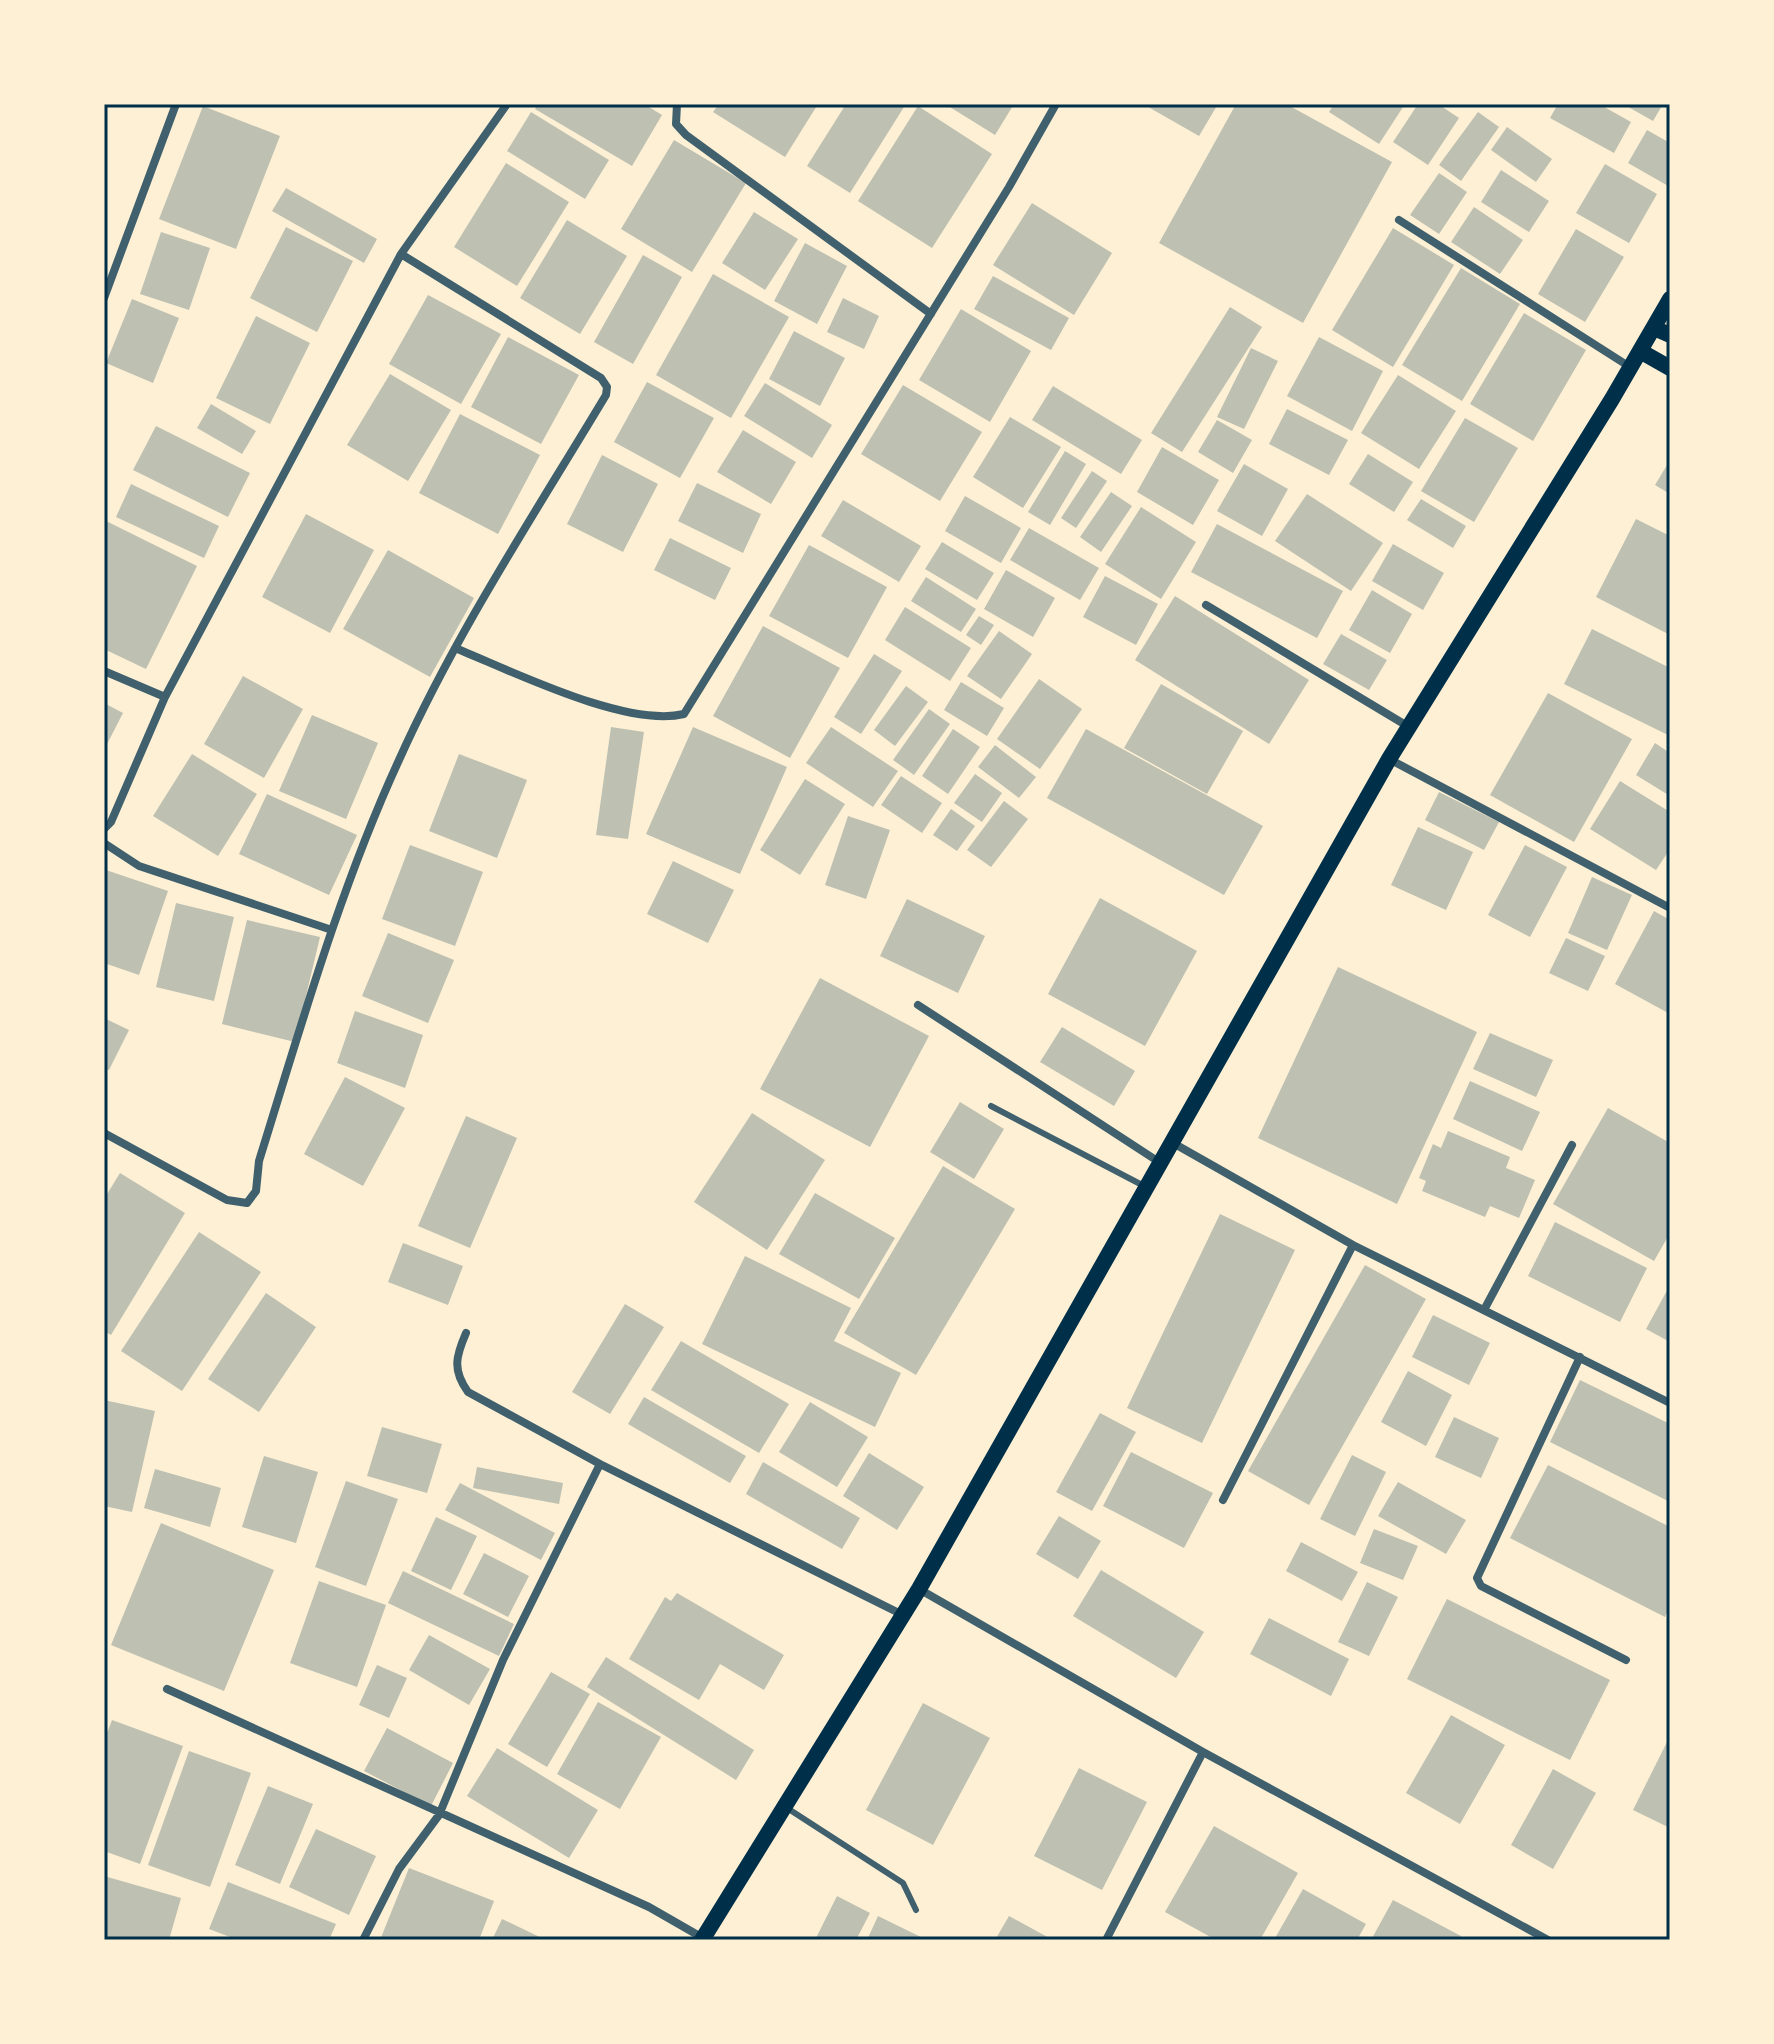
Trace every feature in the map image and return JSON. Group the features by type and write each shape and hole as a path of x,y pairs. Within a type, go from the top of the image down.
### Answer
{"main road":[{"path":"703,1939 919,1589 1389,759 1670,299"},
{"path":"1654,328 1670,335"},
{"path":"1640,351 1670,368"}],"street":[{"path":"104,298 176,104"},
{"path":"104,829 111,822 165,697 401,254 507,104"},
{"path":"677,104 676,124 686,135 931,314"},
{"path":"455,648 582,699 666,718 684,714 931,314 1056,104"},
{"path":"1399,220 1630,368"},
{"path":"104,1133 227,1200 247,1203 256,1191 259,1161 332,930 398,760 455,648 607,387 601,378 401,254"},
{"path":"1206,605 1409,727"},
{"path":"104,671 165,697"},
{"path":"1389,759 1670,908"},
{"path":"104,843 139,866 332,930"},
{"path":"918,1005 1159,1162"},
{"path":"1173,1143 1353,1245 1670,1403"},
{"path":"1484,1310 1572,1145"},
{"path":"1223,1500 1353,1245"},
{"path":"466,1333 455,1358 458,1379 468,1392 600,1464 903,1615"},
{"path":"1580,1357 1477,1578 1481,1586 1626,1660"},
{"path":"363,1940 399,1869 439,1815 503,1660 600,1464"},
{"path":"919,1589 1203,1752 1548,1940"},
{"path":"167,1689 439,1815 649,1907 703,1939"},
{"path":"1106,1940 1203,1752"}],"lane":[{"path":"991,1106 1146,1187"},
{"path":"784,1806 903,1883 916,1910"}],"building":[{"path":"538,104 644,104 662,115 632,166 535,109"},
{"path":"719,104 818,104 785,157 713,112"},
{"path":"846,104 898,104 904,107 850,193 807,166"},
{"path":"945,104 1014,104 995,135"},
{"path":"1143,104 1218,104 1199,136"},
{"path":"1236,104 1286,104 1392,162 1303,323 1159,243"},
{"path":"1334,104 1405,104 1379,144 1329,112"},
{"path":"1418,104 1438,104 1459,118 1428,165 1393,142"},
{"path":"1558,104 1599,104 1631,122 1614,153 1550,118"},
{"path":"1623,104 1663,104 1653,121"},
{"path":"203,106 280,136 236,249 159,219"},
{"path":"918,106 992,154 932,248 858,201"},
{"path":"531,112 609,160 585,199 507,151"},
{"path":"1478,112 1499,127 1461,181 1439,165"},
{"path":"1507,127 1552,159 1536,182 1491,150"},
{"path":"1647,130 1670,143 1670,187 1628,163"},
{"path":"674,140 746,183 692,272 621,229"},
{"path":"506,163 569,202 517,286 454,247"},
{"path":"1605,164 1657,194 1629,243 1576,213"},
{"path":"1501,170 1549,201 1529,232 1481,202"},
{"path":"1439,173 1467,192 1439,234 1410,215"},
{"path":"286,188 377,239 364,263 272,211"},
{"path":"1032,203 1112,253 1074,315 993,265"},
{"path":"1474,207 1523,240 1500,274 1451,242"},
{"path":"754,212 798,239 765,290 722,263"},
{"path":"567,220 627,256 580,334 520,298"},
{"path":"286,227 353,261 317,332 250,298"},
{"path":"1393,228 1454,265 1393,367 1332,330"},
{"path":"1576,229 1624,257 1585,322 1538,294"},
{"path":"161,232 210,248 189,310 140,294"},
{"path":"805,243 847,266 817,324 774,301"},
{"path":"643,255 682,277 633,364 594,342"},
{"path":"1461,268 1520,304 1462,401 1402,365"},
{"path":"713,274 789,317 731,418 656,375"},
{"path":"993,276 1069,318 1051,350 974,309"},
{"path":"428,295 501,334 461,404 389,364"},
{"path":"843,298 879,316 864,349 827,332"},
{"path":"132,299 179,318 153,383 106,363"},
{"path":"1230,307 1262,327 1182,452 1151,433"},
{"path":"961,309 1031,351 990,422 919,380"},
{"path":"1524,313 1586,350 1533,441 1470,404"},
{"path":"256,316 310,343 270,424 216,398"},
{"path":"794,331 845,358 820,406 769,379"},
{"path":"508,337 579,375 541,444 471,407"},
{"path":"1319,337 1383,371 1352,431 1287,396"},
{"path":"1251,348 1278,361 1244,429 1217,417"},
{"path":"390,374 451,410 408,481 347,445"},
{"path":"1398,375 1456,411 1419,469 1361,433"},
{"path":"647,382 714,418 680,478 614,442"},
{"path":"765,383 832,425 812,458 744,416"},
{"path":"903,385 982,432 940,501 861,454"},
{"path":"1053,386 1142,440 1121,474 1032,420"},
{"path":"211,404 256,431 242,454 197,428"},
{"path":"1287,409 1348,440 1329,475 1269,444"},
{"path":"460,414 540,455 498,534 419,493"},
{"path":"1010,417 1061,447 1023,508 973,477"},
{"path":"1465,418 1518,448 1474,522 1421,491"},
{"path":"1217,420 1252,440 1233,473 1198,452"},
{"path":"156,426 250,473 228,517 133,470"},
{"path":"743,430 796,462 771,504 717,472"},
{"path":"1162,447 1219,480 1193,525 1137,492"},
{"path":"1065,451 1086,464 1050,525 1028,512"},
{"path":"1368,454 1413,482 1394,512 1349,484"},
{"path":"602,455 658,484 623,552 567,524"},
{"path":"1670,460 1670,494 1655,485"},
{"path":"1244,464 1288,489 1262,536 1217,511"},
{"path":"1092,471 1107,481 1076,528 1061,518"},
{"path":"697,483 761,514 743,553 678,521"},
{"path":"131,484 219,526 204,558 116,517"},
{"path":"1111,492 1132,506 1101,552 1080,537"},
{"path":"1307,494 1383,543 1351,591 1275,541"},
{"path":"965,496 1021,528 1001,563 945,531"},
{"path":"1421,499 1466,526 1453,548 1407,520"},
{"path":"843,500 921,546 899,582 821,536"},
{"path":"1141,507 1196,542 1161,599 1105,564"},
{"path":"306,514 374,550 330,633 262,597"},
{"path":"1636,519 1670,536 1670,635 1596,597"},
{"path":"104,520 197,566 146,669 104,649"},
{"path":"1217,524 1343,591 1317,638 1191,572"},
{"path":"1029,528 1099,568 1080,600 1010,560"},
{"path":"670,538 731,568 715,600 654,570"},
{"path":"942,542 994,573 977,600 925,569"},
{"path":"1393,544 1444,573 1423,610 1372,581"},
{"path":"809,545 887,587 848,658 769,616"},
{"path":"388,550 474,598 430,677 343,629"},
{"path":"1006,570 1055,598 1033,637 984,609"},
{"path":"1105,576 1158,604 1136,645 1083,617"},
{"path":"926,577 976,609 961,632 911,601"},
{"path":"1372,590 1412,614 1390,653 1349,630"},
{"path":"1175,596 1309,680 1269,744 1135,660"},
{"path":"905,607 971,648 950,681 885,640"},
{"path":"979,616 994,625 981,645 966,635"},
{"path":"763,626 840,668 790,758 713,716"},
{"path":"1592,629 1670,668 1670,736 1564,684"},
{"path":"999,631 1032,654 1001,699 967,676"},
{"path":"1341,634 1387,660 1369,690 1323,664"},
{"path":"874,654 902,671 861,734 834,717"},
{"path":"243,676 303,709 264,778 204,744"},
{"path":"1039,679 1082,709 1040,769 997,739"},
{"path":"961,682 1004,708 987,736 944,710"},
{"path":"1161,684 1243,731 1207,794 1124,748"},
{"path":"906,686 928,702 895,746 874,730"},
{"path":"1548,693 1632,739 1574,842 1490,795"},
{"path":"104,703 123,713 104,750"},
{"path":"929,709 950,724 914,775 893,760"},
{"path":"312,715 378,743 346,819 279,791"},
{"path":"611,727 644,732 628,839 596,835"},
{"path":"693,727 787,767 740,874 646,834"},
{"path":"831,727 898,771 873,807 806,763"},
{"path":"953,729 980,747 948,794 922,776"},
{"path":"1086,729 1263,826 1224,895 1047,798"},
{"path":"1655,743 1670,753 1670,796 1636,775"},
{"path":"995,745 1036,777 1019,798 978,767"},
{"path":"192,754 257,794 218,856 153,816"},
{"path":"459,754 527,780 497,858 429,831"},
{"path":"975,774 1002,793 982,822 954,803"},
{"path":"901,776 942,803 922,833 881,805"},
{"path":"805,779 845,804 800,875 760,850"},
{"path":"1620,781 1670,812 1670,849 1656,870 1590,829"},
{"path":"1439,792 1499,822 1484,850 1425,820"},
{"path":"267,794 357,835 329,895 239,854"},
{"path":"1004,801 1028,819 991,867 967,850"},
{"path":"951,809 975,826 957,851 933,835"},
{"path":"848,816 890,830 866,899 825,885"},
{"path":"1418,827 1473,852 1446,910 1391,885"},
{"path":"410,845 483,872 455,946 382,919"},
{"path":"1525,845 1567,867 1530,937 1488,915"},
{"path":"673,861 734,890 708,943 647,914"},
{"path":"106,870 168,891 139,975 104,963"},
{"path":"1592,877 1632,895 1607,950 1568,933"},
{"path":"1100,898 1197,951 1145,1046 1048,994"},
{"path":"907,899 985,936 958,993 880,956"},
{"path":"176,903 234,917 214,1001 156,987"},
{"path":"1654,911 1670,920 1670,1014 1615,984"},
{"path":"247,920 320,937 295,1042 222,1024"},
{"path":"388,933 454,960 428,1023 362,996"},
{"path":"1566,938 1605,956 1588,991 1549,973"},
{"path":"1338,967 1477,1032 1397,1204 1258,1138"},
{"path":"820,978 929,1036 870,1147 760,1089"},
{"path":"355,1011 423,1035 405,1088 337,1063"},
{"path":"104,1018 129,1030 109,1070 104,1068"},
{"path":"1062,1027 1135,1071 1114,1106 1040,1062"},
{"path":"1490,1033 1553,1060 1536,1097 1473,1069"},
{"path":"345,1077 405,1108 363,1186 304,1154"},
{"path":"1470,1081 1540,1112 1522,1151 1453,1119"},
{"path":"960,1102 1004,1129 974,1179 930,1152"},
{"path":"1608,1108 1670,1143 1670,1233 1654,1261 1553,1204"},
{"path":"752,1113 825,1160 767,1250 694,1202"},
{"path":"466,1116 517,1138 470,1248 418,1226"},
{"path":"1448,1131 1510,1157 1506,1168 1535,1180 1519,1218 1490,1206 1485,1217 1422,1191 1426,1181 1419,1178 1433,1144 1441,1148"},
{"path":"943,1166 1015,1209 916,1375 844,1333"},
{"path":"120,1173 185,1213 111,1335 104,1331 104,1199"},
{"path":"815,1193 895,1238 859,1299 779,1254"},
{"path":"1220,1214 1295,1250 1202,1443 1127,1408"},
{"path":"1555,1222 1647,1268 1620,1322 1528,1276"},
{"path":"199,1232 261,1272 182,1391 121,1351"},
{"path":"403,1243 463,1266 448,1305 388,1282"},
{"path":"745,1256 851,1308 834,1341 901,1373 875,1427 702,1344"},
{"path":"1365,1265 1426,1299 1309,1505 1248,1471"},
{"path":"1670,1285 1670,1342 1646,1329"},
{"path":"266,1293 316,1327 259,1412 208,1379"},
{"path":"625,1304 664,1327 610,1414 572,1392"},
{"path":"1433,1315 1490,1343 1469,1385 1412,1357"},
{"path":"681,1341 789,1404 759,1453 651,1390"},
{"path":"1408,1371 1452,1395 1426,1446 1381,1422"},
{"path":"1580,1380 1670,1424 1670,1502 1550,1442"},
{"path":"644,1397 746,1456 730,1483 628,1424"},
{"path":"104,1400 155,1411 132,1512 104,1506"},
{"path":"810,1402 868,1437 837,1487 779,1452"},
{"path":"1100,1413 1136,1432 1092,1511 1056,1492"},
{"path":"1454,1417 1499,1438 1481,1478 1435,1457"},
{"path":"382,1427 442,1444 427,1493 367,1476"},
{"path":"1131,1452 1213,1493 1184,1548 1103,1506"},
{"path":"869,1453 924,1487 897,1530 843,1496"},
{"path":"1352,1455 1386,1472 1355,1536 1320,1519"},
{"path":"264,1456 318,1472 296,1543 242,1527"},
{"path":"763,1462 860,1518 842,1549 746,1494"},
{"path":"1548,1465 1670,1527 1670,1606 1665,1617 1510,1538"},
{"path":"477,1467 563,1483 559,1504 473,1488"},
{"path":"155,1469 221,1488 210,1527 144,1508"},
{"path":"346,1481 398,1499 366,1586 315,1567"},
{"path":"1398,1482 1466,1520 1446,1554 1378,1516"},
{"path":"460,1483 555,1533 541,1560 445,1510"},
{"path":"1059,1516 1101,1541 1078,1579 1036,1554"},
{"path":"436,1517 477,1536 451,1590 411,1571"},
{"path":"161,1523 274,1570 224,1691 111,1645"},
{"path":"1374,1529 1418,1546 1403,1580 1360,1563"},
{"path":"1301,1542 1358,1572 1342,1601 1286,1571"},
{"path":"484,1553 529,1576 508,1617 463,1594"},
{"path":"1101,1570 1204,1632 1176,1678 1073,1616"},
{"path":"403,1571 514,1624 499,1656 388,1603"},
{"path":"319,1581 386,1605 357,1687 290,1663"},
{"path":"1367,1582 1398,1597 1369,1656 1338,1642"},
{"path":"677,1593 784,1655 764,1690 720,1664 699,1700 629,1659 665,1597 671,1601"},
{"path":"1447,1599 1610,1680 1570,1760 1407,1679"},
{"path":"1269,1618 1349,1659 1331,1696 1250,1654"},
{"path":"429,1635 490,1669 469,1705 409,1670"},
{"path":"606,1657 754,1750 736,1780 587,1687"},
{"path":"377,1665 407,1678 389,1718 359,1705"},
{"path":"551,1672 590,1694 547,1767 508,1744"},
{"path":"598,1702 661,1737 620,1809 557,1774"},
{"path":"923,1703 990,1738 933,1845 866,1810"},
{"path":"1451,1715 1505,1745 1460,1824 1406,1793"},
{"path":"112,1720 183,1746 140,1864 104,1851 104,1741"},
{"path":"387,1728 453,1763 431,1806 364,1771"},
{"path":"1670,1736 1670,1828 1633,1810"},
{"path":"497,1748 598,1810 569,1858 467,1796"},
{"path":"189,1751 251,1773 210,1887 148,1865"},
{"path":"1079,1768 1147,1802 1102,1890 1034,1856"},
{"path":"1553,1769 1596,1793 1553,1869 1511,1845"},
{"path":"268,1786 313,1804 280,1884 235,1865"},
{"path":"1214,1826 1298,1873 1260,1940 1216,1940 1165,1912"},
{"path":"316,1829 376,1856 349,1915 289,1887"},
{"path":"409,1868 494,1901 479,1940 380,1940"},
{"path":"104,1876 181,1898 169,1940 104,1940"},
{"path":"228,1882 336,1924 329,1940 238,1940 209,1929"},
{"path":"1303,1889 1366,1924 1357,1940 1274,1940"},
{"path":"837,1896 870,1913 856,1940 815,1940"},
{"path":"1393,1900 1461,1936 1459,1940 1371,1940"},
{"path":"878,1916 927,1940 867,1940"},
{"path":"1009,1916 1053,1940 995,1940"},
{"path":"502,1919 546,1940 492,1940"}]}
